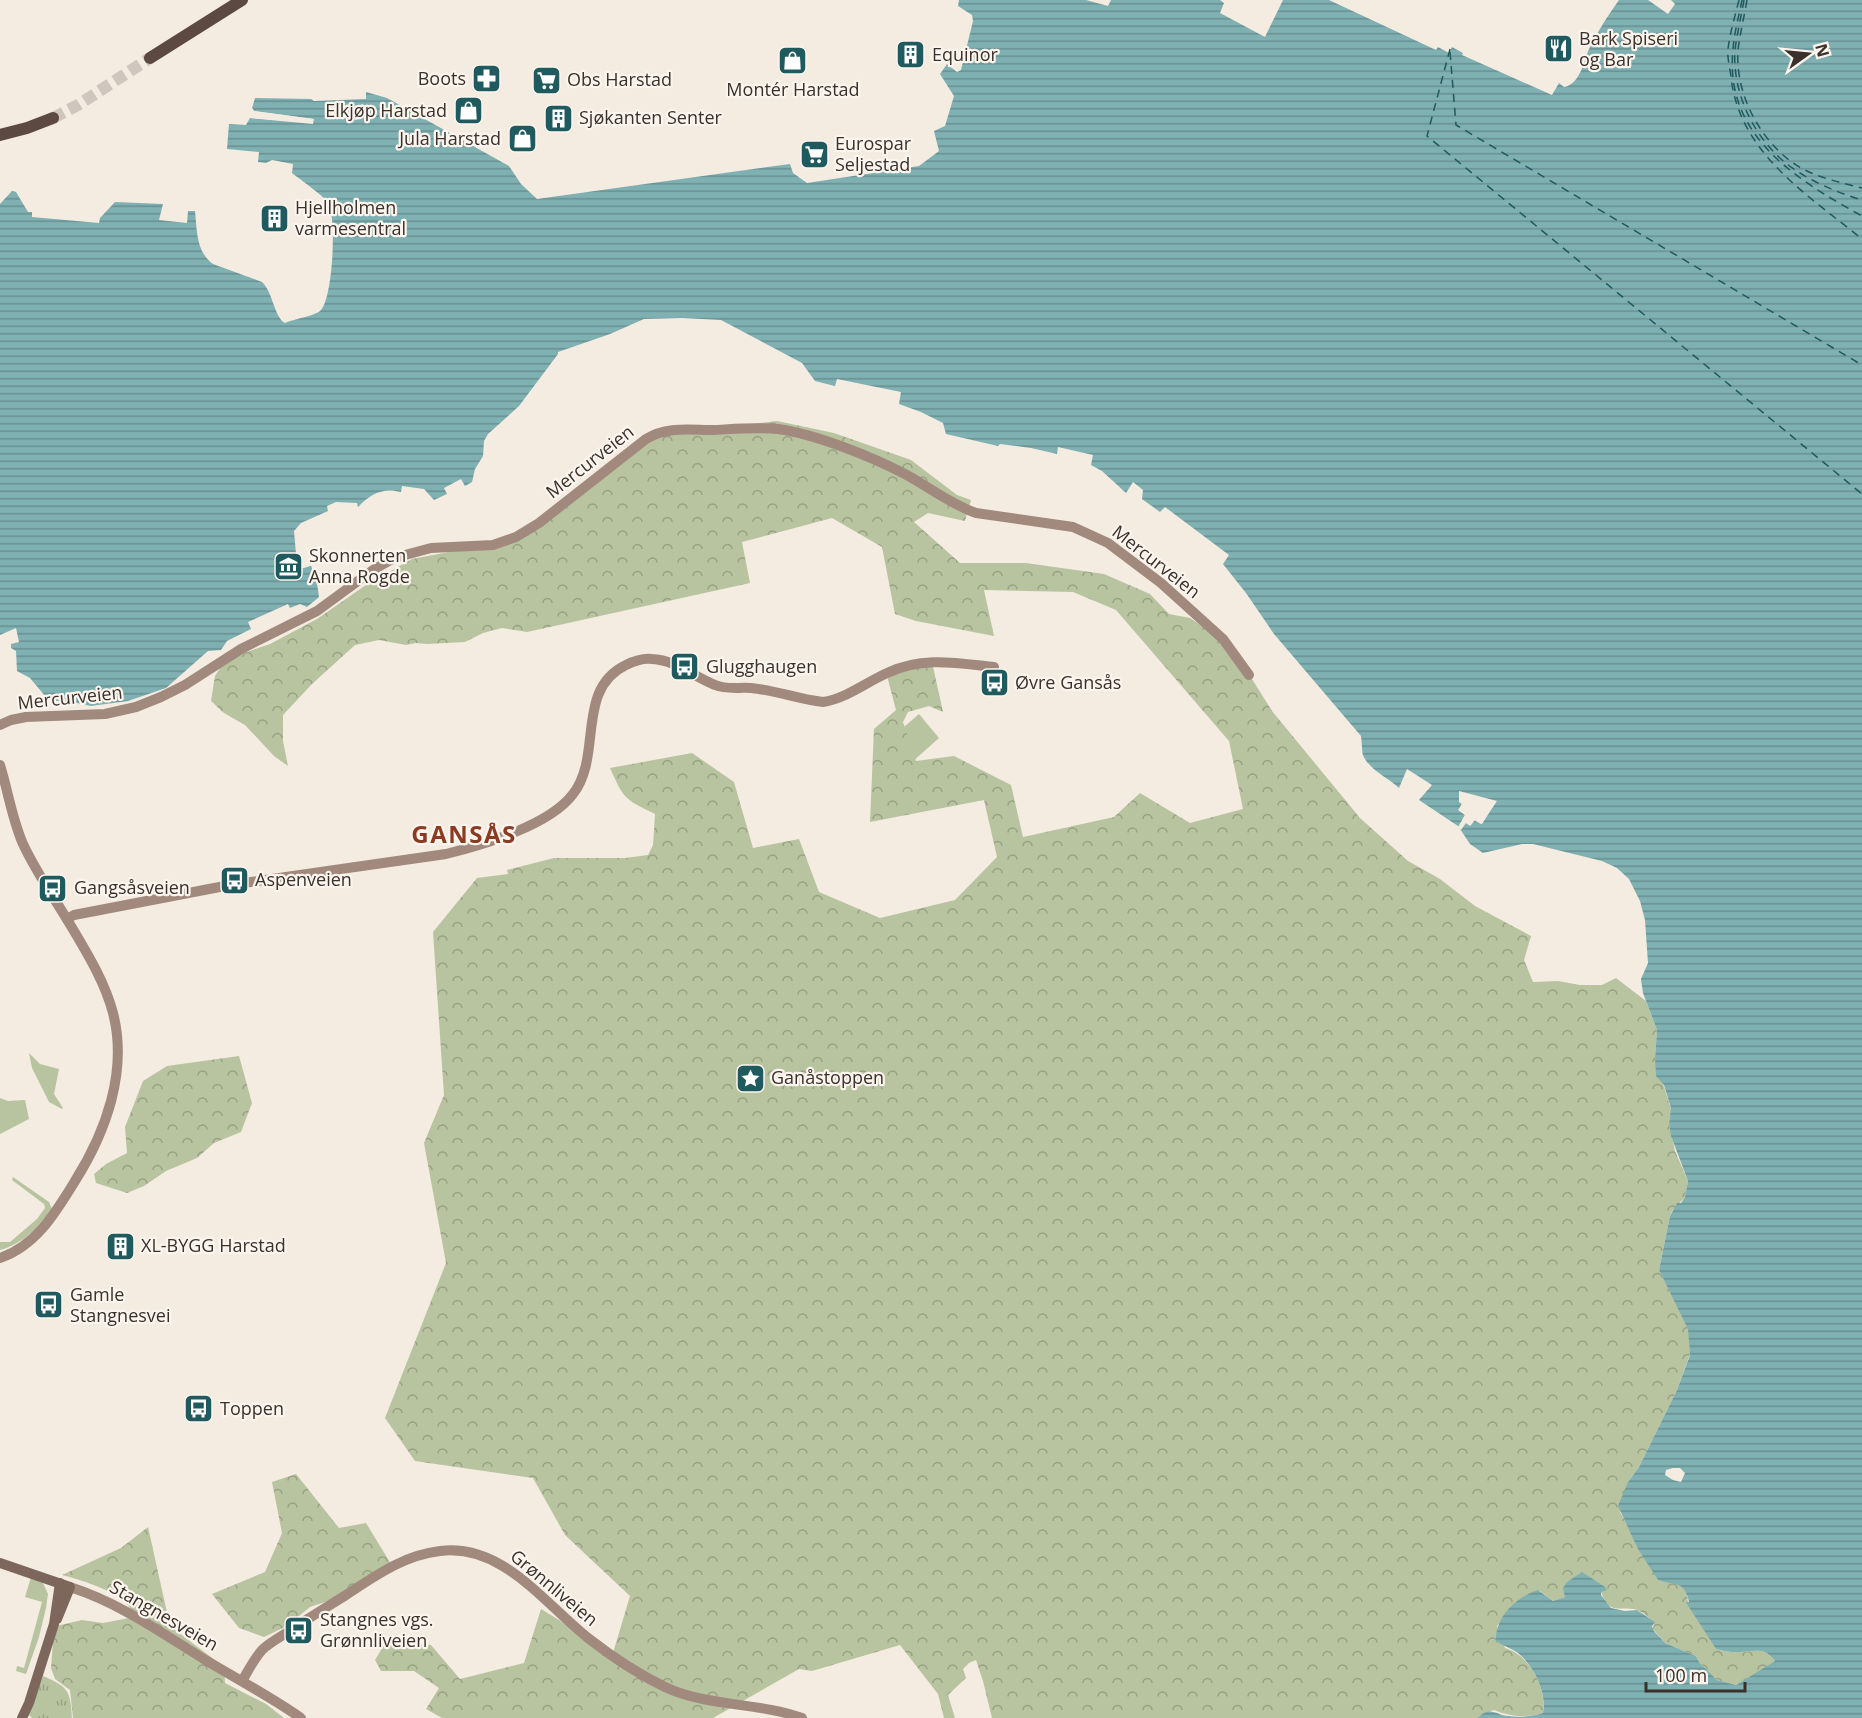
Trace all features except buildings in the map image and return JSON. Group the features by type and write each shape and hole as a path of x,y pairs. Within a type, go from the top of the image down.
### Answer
{"highway":[{"path":"150,58 242,0"},
{"path":"0,135 53,118"}],"main road":[{"name":"Stangnesveien","path":"0,1563 65,1585"},
{"path":"22,1718 54,1624 63,1608 65,1585"}],"street":[{"name":"Mercurveien","path":"0,725 26,717 105,714 136,707 161,697 185,685 241,649 317,611 373,570 394,558 431,549 493,545 516,537 539,523 646,439 677,429 768,429 794,432 877,461 928,487 964,509 1084,531 1123,554 1161,583 1223,639 1249,675"},
{"path":"67,919 74,915 212,887 447,854 518,830 555,811 573,795 585,771 592,718 602,685 620,668 634,661 651,658 664,661 715,685 730,689 749,688 823,702 834,700 886,673 912,663 946,662 994,667"},
{"path":"0,765 23,844 98,975 113,1013 117,1034 113,1098 102,1131 79,1176 51,1218 28,1243 0,1258"},
{"name":"Grønnliveien","path":"242,1681 262,1650 368,1580 391,1566 413,1557 439,1551 457,1550 485,1556 503,1566 588,1638 667,1688 698,1697 782,1712 802,1718"},
{"name":"Stangnesveien","path":"65,1585 93,1594 121,1608 273,1698 301,1718"}],"green space":[{"path":"777,421 834,433 911,460 957,495 971,500 965,521 928,513 914,522 960,563 1026,563 1104,574 1150,594 1169,614 1190,618 1232,647 1272,711 1360,818 1408,861 1440,879 1475,906 1531,936 1524,960 1533,982 1558,981 1580,985 1602,985 1616,978 1646,1001 1657,1030 1655,1058 1671,1109 1669,1123 1675,1151 1688,1181 1685,1197 1670,1216 1659,1270 1689,1329 1690,1354 1677,1390 1639,1467 1628,1482 1620,1512 1658,1580 1684,1588 1688,1603 1716,1649 1734,1652 1763,1652 1775,1661 1772,1664 1736,1685 1717,1680 1696,1656 1665,1643 1653,1629 1654,1622 1639,1610 1613,1608 1601,1592 1553,1601 1540,1591 1516,1602 1497,1626 1505,1648 1514,1652 1529,1665 1539,1683 1544,1703 1543,1713 1525,1716 1494,1710 1477,1718 992,1718 976,1660 963,1669 966,1678 948,1695 955,1718 944,1718 938,1694 900,1645 812,1671 799,1669 713,1718 442,1718 426,1709 439,1688 414,1671 381,1671 375,1660 387,1640 431,1645 460,1679 524,1663 541,1609 613,1653 630,1596 565,1535 533,1478 415,1461 385,1418 446,1263 424,1143 444,1095 433,932 477,878 508,874 507,870 554,858 625,858 648,855 653,845 655,814 626,797 610,768 692,753 734,782 753,848 799,839 819,892 880,918 955,900 997,857 984,800 870,822 874,729 896,710 886,672 932,662 943,712 929,706 908,712 903,722 916,761 954,756 1011,785 1023,837 1114,817 1140,793 1190,823 1243,809 1229,741 1116,610 1073,592 984,590 994,636 916,621 895,614 882,547 832,518 742,542 750,583 527,632 502,628 483,633 465,642 406,645 379,640 355,645 312,684 283,715 283,741 288,766 274,756 245,725 224,713 211,701 215,676 220,668 235,656 270,644 317,619 366,585 412,559 449,552 503,547 652,439 680,432"},
{"path":"919,714 939,738 911,763 890,739"},
{"path":"29,1053 40,1064 59,1069 54,1094 62,1109 49,1102 32,1068"},
{"path":"239,1056 252,1103 241,1132 214,1143 197,1158 166,1171 144,1186 127,1193 96,1183 94,1174 106,1164 127,1153 125,1127 143,1081 167,1066"},
{"path":"0,1098 8,1101 25,1100 29,1119 0,1134"},
{"path":"13,1177 49,1202 52,1209 23,1239 0,1250 0,1242 10,1242 37,1219 45,1208 44,1204 12,1180"},
{"path":"296,1474 339,1528 366,1523 391,1564 334,1599 310,1607 287,1626 264,1637 239,1628 212,1594 265,1572 282,1533 272,1482"},
{"path":"148,1527 170,1626 224,1667 225,1683 266,1704 284,1718 73,1718 70,1690 55,1679 51,1668 54,1628 82,1620 103,1623 134,1617 131,1609 115,1595 92,1584 62,1575 121,1548"},
{"path":"31,1577 42,1581 48,1594 39,1637 26,1674 16,1671 17,1666 24,1668 42,1602 25,1597"},
{"path":"43,1676 58,1683 66,1691 69,1696 72,1718 32,1718 29,1715"}],"water":[{"path":"959,0 1086,0 1108,6 1111,0 1220,0 1224,3 1220,13 1265,37 1283,0 1329,0 1436,50 1438,47 1449,53 1452,47 1463,53 1462,55 1552,95 1559,83 1564,87 1570,85 1579,76 1594,39 1619,0 1648,0 1668,14 1675,4 1671,0 1862,0 1862,1718 1477,1718 1490,1711 1517,1717 1543,1713 1543,1697 1534,1672 1518,1653 1496,1641 1499,1624 1508,1609 1530,1593 1538,1590 1553,1601 1565,1597 1563,1588 1567,1582 1582,1572 1605,1587 1607,1590 1601,1592 1601,1595 1611,1608 1625,1611 1637,1610 1655,1622 1652,1626 1654,1631 1665,1643 1696,1656 1717,1680 1736,1685 1775,1661 1759,1651 1734,1652 1716,1649 1687,1604 1686,1602 1689,1602 1685,1590 1678,1585 1658,1580 1638,1549 1618,1506 1628,1482 1639,1467 1677,1390 1690,1355 1688,1329 1659,1270 1670,1216 1677,1203 1681,1203 1685,1197 1688,1181 1671,1136 1669,1123 1671,1108 1664,1085 1656,1076 1657,1030 1643,993 1641,979 1648,963 1645,920 1640,901 1629,879 1617,868 1602,861 1533,844 1522,844 1483,853 1470,844 1458,826 1419,800 1432,785 1407,769 1399,788 1374,769 1363,755 1361,736 1274,634 1223,564 1229,555 1165,507 1160,512 1142,499 1143,490 1133,482 1126,493 1102,471 1091,465 1093,455 1058,447 1057,454 1031,448 1000,444 998,446 946,434 943,423 899,404 901,392 837,379 835,386 815,381 802,363 721,320 644,319 610,334 558,352 519,406 488,434 484,441 483,456 475,469 472,482 465,486 461,479 444,488 447,494 434,500 424,489 402,486 401,492 388,490 377,493 367,498 358,507 357,503 336,502 327,506 328,511 301,523 294,531 296,554 288,558 293,571 311,566 316,576 319,597 307,607 300,604 290,608 288,604 248,622 251,629 227,641 221,650 208,651 166,688 128,701 91,706 63,700 55,701 45,696 30,678 17,671 16,651 11,648 11,644 19,642 16,628 0,635 0,204 12,191 16,192 28,212 32,212 32,217 99,223 100,218 115,202 163,204 159,220 187,223 188,211 195,211 198,240 207,259 213,264 262,282 269,292 278,315 285,323 317,313 324,304 331,276 333,240 331,210 325,199 292,173 293,164 272,160 266,163 258,162 259,152 227,149 229,124 246,125 250,118 313,123 314,119 254,111 252,108 255,98 311,99 314,101 366,99 366,92 387,98 509,166 521,184 537,199 790,164 793,173 807,183 919,166 939,151 934,131 945,126 954,96 940,74 947,64 957,72 961,70 973,21 972,15 958,6","holes":["1459,793 1496,802 1482,824 1475,820 1470,826 1462,820 1465,815 1459,810 1462,804 1459,801","1680,1468 1685,1473 1681,1482 1665,1475 1666,1470"]}],"pier":[{"path":"252,108 254,111 313,119 313,124 250,118 250,115 270,116 252,114"},
{"path":"1459,791 1497,801 1481,824 1474,820 1471,825 1466,823 1461,830 1458,827 1465,815 1458,810 1462,804 1459,802","holes":["1462,796 1492,803 1481,820 1475,817 1470,822 1466,819 1468,814 1463,809 1465,804"]}],"ferry route":[{"path":"1739,0 1728,56 1737,104 1747,128 1779,170 1862,239"},
{"path":"1742,0 1735,31 1733,80 1740,107 1753,131 1770,152 1790,170 1813,187 1862,216"},
{"path":"1744,0 1735,50 1735,66 1741,98 1755,128 1775,153 1795,170 1823,185 1862,200"},
{"path":"1747,0 1738,50 1738,65 1744,96 1758,125 1777,150 1797,166 1824,178 1862,188"},
{"path":"1450,49 1427,136 1862,494"},
{"path":"1450,52 1456,125 1862,365"}],"tunnel":[{"path":"53,118 78,105 150,58"}],"place":[{"name":"Bark Spiseri og Bar","path":"1558,49"},
{"name":"Equinor","path":"911,55"},
{"name":"Montér Harstad","path":"793,61"},
{"name":"Boots","path":"487,79"},
{"name":"Obs Harstad","path":"546,80"},
{"name":"Elkjøp Harstad","path":"468,111"},
{"name":"Sjøkanten Senter","path":"558,118"},
{"name":"Jula Harstad","path":"522,139"},
{"name":"Eurospar Seljestad","path":"814,154"},
{"name":"Hjellholmen varmesentral","path":"274,218"},
{"name":"Skonnerten Anna Rogde","path":"288,566"},
{"name":"Glugghaugen","path":"685,667"},
{"name":"Øvre Gansås","path":"994,683"},
{"name":"Aspenveien","path":"234,880"},
{"name":"Gangsåsveien","path":"53,888"},
{"name":"Ganåstoppen","path":"750,1078"},
{"name":"XL-BYGG Harstad","path":"120,1246"},
{"name":"Gamle Stangnesvei","path":"49,1305"},
{"name":"Toppen","path":"199,1409"},
{"name":"Stangnes vgs. Grønnliveien","path":"299,1630"}],"district":[{"name":"GANSÅS","path":"464,835"}]}
